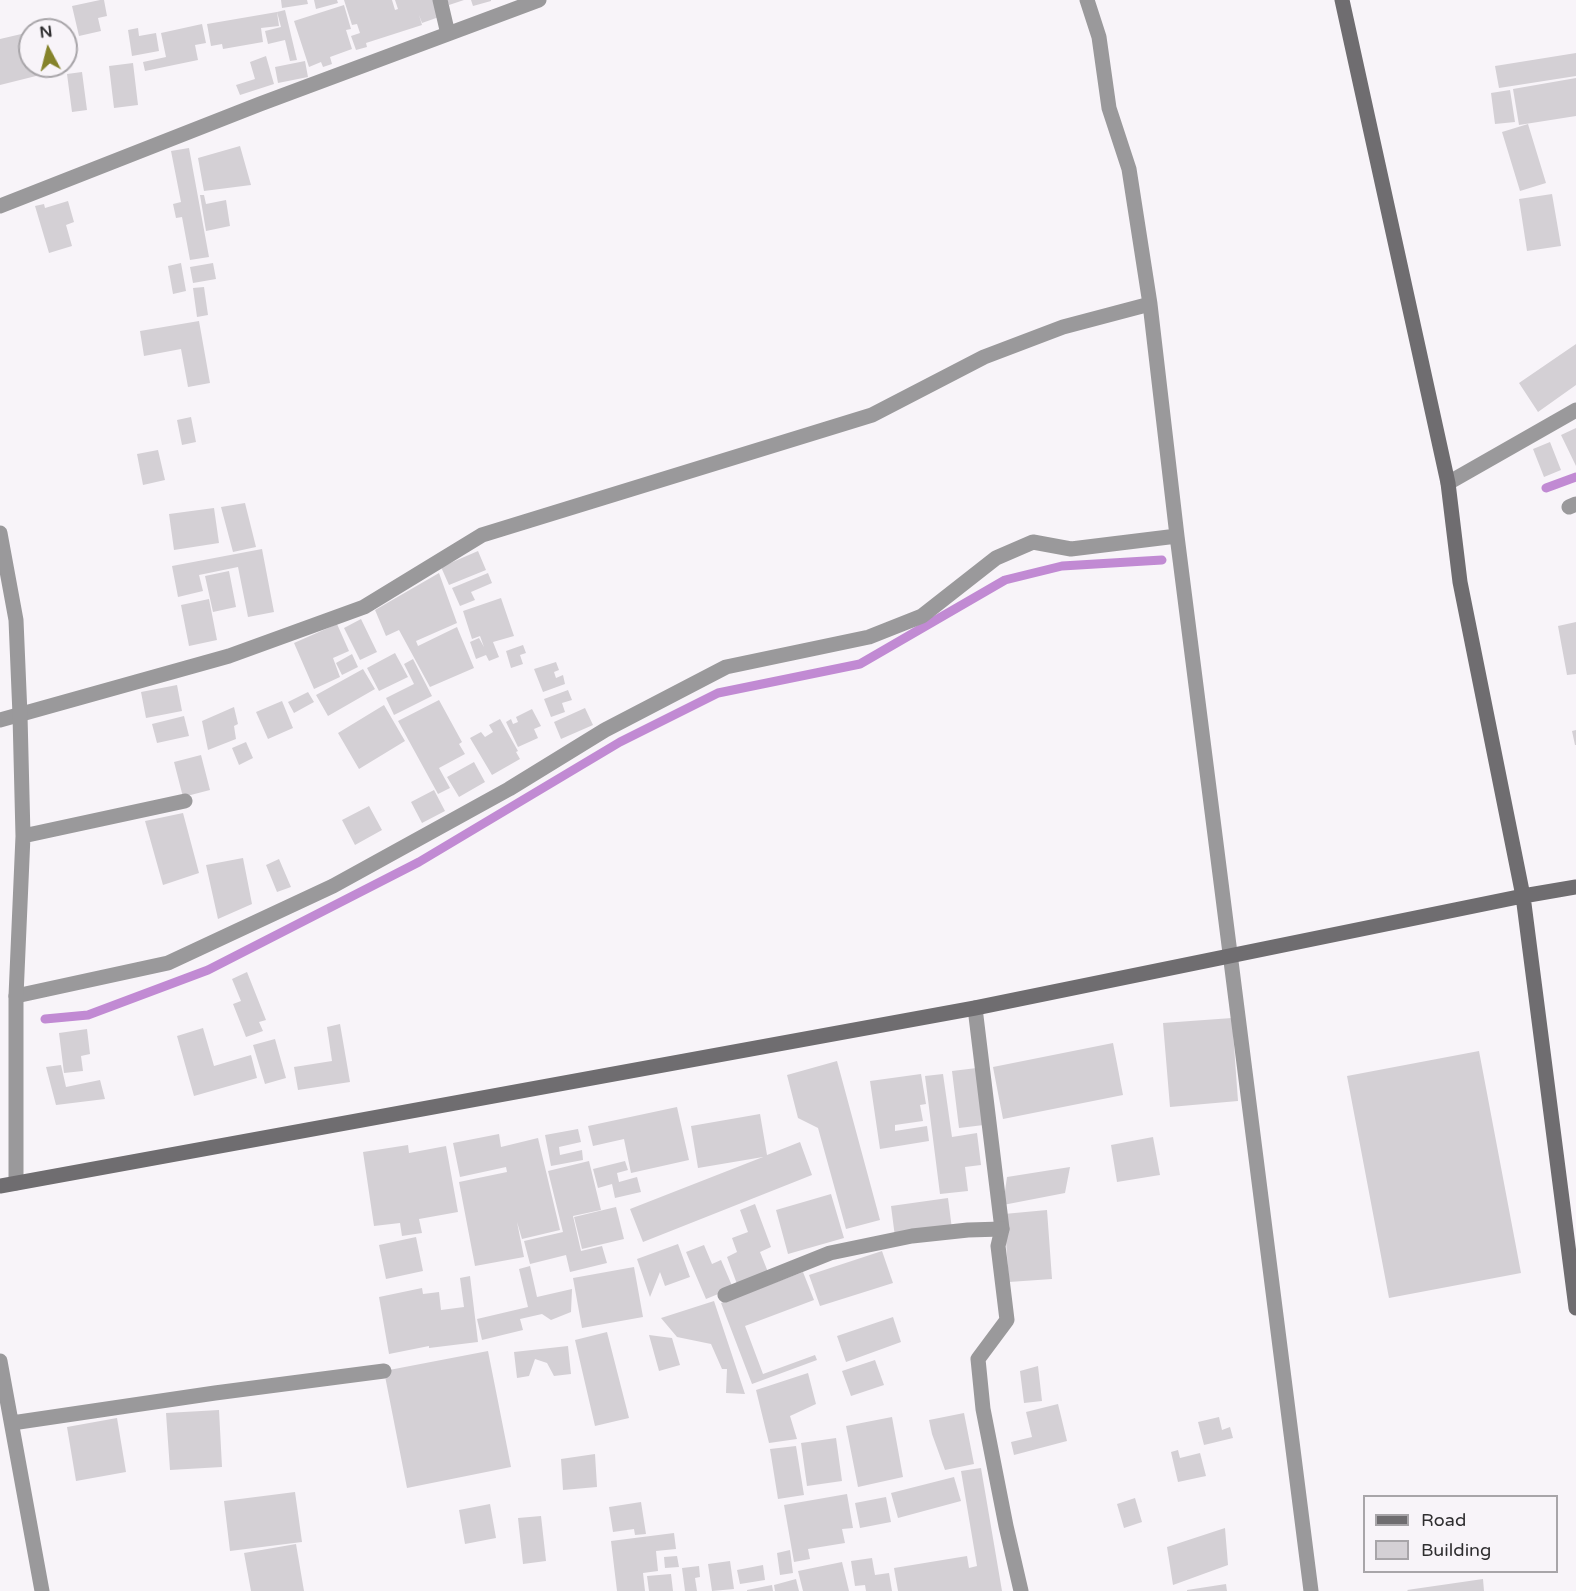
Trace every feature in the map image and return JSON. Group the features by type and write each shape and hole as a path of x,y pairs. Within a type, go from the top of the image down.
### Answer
{"main road":[{"path":"1342,0 1448,483 1460,582 1523,896 1576,1308"},
{"path":"0,1186 975,1008 1576,886"}],"street":[{"path":"440,0 448,34"},
{"path":"0,206 260,104 538,0"},
{"path":"1087,0 1099,38 1109,108 1130,169 1150,304 1177,536 1311,1591"},
{"path":"0,720 229,656 319,624 364,607 482,535 872,415 984,357 1063,327 1150,304"},
{"path":"1448,483 1576,410"},
{"path":"0,533 16,620 20,714 23,836 16,996 16,1183"},
{"path":"16,996 168,963 333,886 509,789 605,730 726,667 869,637 922,616 996,558 1033,542 1071,549 1177,536"},
{"path":"23,836 185,801"},
{"path":"975,1008 1002,1229 998,1246 1007,1320 978,1359 983,1409 1021,1591"},
{"path":"725,1295 830,1253 912,1236 1002,1229"},
{"path":"0,1360 42,1591"},
{"path":"12,1423 384,1371"}],"building":[{"path":"104,0 107,16 98,18 101,31 79,36 78,18 75,18 72,6"},
{"path":"281,0 307,0 308,4 282,8"},
{"path":"314,0 337,0 338,3 316,9"},
{"path":"344,0 392,0 395,10 398,9 395,0 434,0 439,17 422,23 419,15 422,25 366,43 367,47 356,50 351,36 360,33 357,24 352,25"},
{"path":"447,0 464,0 449,5"},
{"path":"471,0 491,0 491,1 473,6"},
{"path":"344,5 351,29 346,30 352,49 330,57 332,64 323,67 321,62 309,67 294,21"},
{"path":"285,10 297,60 290,61 285,40 268,44 265,31 281,27 277,12"},
{"path":"277,12 279,26 261,28 263,42 223,49 222,44 211,46 207,24"},
{"path":"202,24 206,43 195,45 198,60 145,71 143,62 166,57 161,33"},
{"path":"138,28 139,36 156,33 159,51 132,56 128,30"},
{"path":"18,35 18,78 28,78 0,85 0,39"},
{"path":"1576,53 1576,76 1499,88 1495,66"},
{"path":"266,56 274,84 240,95 236,85 255,79 250,62"},
{"path":"305,61 308,77 278,83 275,67"},
{"path":"133,63 138,105 114,108 109,66"},
{"path":"82,72 87,110 72,112 68,78 78,78 78,73"},
{"path":"1576,78 1576,116 1519,125 1513,89"},
{"path":"1510,90 1515,122 1495,124 1491,93"},
{"path":"1528,124 1546,183 1520,191 1502,132"},
{"path":"240,146 251,185 204,191 198,158"},
{"path":"189,148 209,257 190,260 182,217 176,218 173,204 181,202 171,151"},
{"path":"1552,194 1561,246 1527,251 1519,199"},
{"path":"200,195 204,195 206,204 226,200 230,226 206,231"},
{"path":"68,201 74,222 66,225 72,246 49,253 35,206 44,204 45,208"},
{"path":"181,263 186,291 173,294 168,266"},
{"path":"213,263 216,279 193,283 190,267"},
{"path":"204,287 208,315 197,317 193,288"},
{"path":"199,321 210,383 188,387 181,349 144,356 140,331"},
{"path":"1576,344 1576,385 1538,412 1519,383"},
{"path":"191,417 196,442 182,445 177,420"},
{"path":"1576,428 1576,466 1561,435"},
{"path":"1550,442 1561,470 1544,477 1533,449"},
{"path":"158,450 165,480 143,485 137,454"},
{"path":"245,503 256,547 233,552 221,507"},
{"path":"214,508 219,543 174,550 169,514"},
{"path":"262,549 274,612 248,617 238,567 199,575 203,591 178,597 172,566"},
{"path":"478,551 486,570 449,585 441,567"},
{"path":"229,571 236,607 213,612 205,576"},
{"path":"439,573 457,623 416,641 418,646 457,627 474,668 430,687 399,630 386,636 375,610"},
{"path":"488,573 492,583 471,592 475,600 460,606 452,588"},
{"path":"501,598 514,636 493,642 499,657 489,661 486,655 476,659 470,642 479,638 484,647 480,636 472,639 463,611"},
{"path":"209,599 217,640 189,646 181,605"},
{"path":"361,619 377,652 360,660 344,628"},
{"path":"1576,622 1576,674 1567,675 1558,626"},
{"path":"337,624 349,651 333,658 340,677 314,689 294,643"},
{"path":"523,645 526,653 520,655 523,664 511,668 506,651"},
{"path":"395,653 408,677 379,691 367,668"},
{"path":"352,654 358,667 342,675 336,663"},
{"path":"413,659 432,696 394,715 386,698 414,684 404,664"},
{"path":"556,662 559,670 554,672 556,678 563,675 565,684 543,692 534,669"},
{"path":"363,669 375,689 328,716 316,695"},
{"path":"177,685 182,711 146,718 141,692"},
{"path":"568,690 572,700 562,703 565,712 551,717 544,699"},
{"path":"308,692 314,702 294,713 288,702"},
{"path":"439,700 462,742 459,744 465,754 439,768 450,788 438,794 398,721"},
{"path":"282,701 293,728 268,739 256,712"},
{"path":"384,705 405,741 359,769 338,733"},
{"path":"234,707 238,724 234,726 236,739 208,750 202,721"},
{"path":"585,708 593,725 561,739 554,722"},
{"path":"532,709 541,726 534,729 538,738 518,747 506,722 511,719 513,724 518,722 516,717"},
{"path":"184,716 189,736 157,743 152,724"},
{"path":"500,719 520,759 492,775 470,738 481,732 485,737 493,732 489,725"},
{"path":"1576,730 1576,745 1575,745 1572,731"},
{"path":"246,742 253,758 239,765 232,748"},
{"path":"201,755 210,790 183,797 174,762"},
{"path":"474,762 485,782 459,797 447,777"},
{"path":"434,790 445,811 422,823 411,802"},
{"path":"369,806 382,830 355,845 342,820"},
{"path":"183,813 199,873 163,885 145,821"},
{"path":"243,858 252,904 218,919 206,865"},
{"path":"279,859 291,887 277,892 266,865"},
{"path":"247,972 266,1020 259,1022 263,1031 246,1037 233,1004 241,1001 232,979"},
{"path":"1232,1018 1238,1101 1170,1107 1163,1023"},
{"path":"340,1024 350,1082 298,1090 294,1067 332,1061 327,1027"},
{"path":"203,1028 214,1066 251,1055 257,1078 194,1096 177,1036"},
{"path":"87,1029 90,1054 81,1056 83,1071 64,1073 59,1033"},
{"path":"275,1039 286,1078 265,1084 253,1045"},
{"path":"1113,1043 1123,1095 1003,1119 993,1067"},
{"path":"1479,1051 1521,1273 1389,1298 1347,1076"},
{"path":"837,1061 880,1220 846,1229 818,1128 798,1118 787,1075"},
{"path":"61,1065 66,1087 100,1080 105,1099 56,1105 46,1067"},
{"path":"985,1067 992,1124 959,1128 952,1071"},
{"path":"921,1074 926,1104 920,1105 923,1121 895,1125 895,1131 927,1126 929,1141 880,1149 870,1081"},
{"path":"943,1074 952,1137 977,1133 981,1165 965,1167 968,1191 940,1194 925,1076"},
{"path":"677,1107 689,1160 631,1173 624,1139 593,1146 588,1126"},
{"path":"760,1114 767,1155 800,1142 812,1175 643,1242 630,1209 763,1157 698,1168 691,1126"},
{"path":"578,1129 581,1142 559,1147 560,1155 582,1150 583,1160 551,1166 545,1135"},
{"path":"499,1134 501,1147 538,1138 560,1230 522,1239 517,1222 524,1257 475,1266 459,1182 507,1172 506,1167 460,1177 453,1143"},
{"path":"1153,1137 1160,1175 1117,1182 1111,1145"},
{"path":"408,1145 409,1153 446,1146 458,1212 419,1219 422,1233 402,1236 400,1223 374,1226 363,1152"},
{"path":"589,1161 601,1210 573,1216 581,1251 602,1246 607,1263 570,1272 566,1255 530,1264 524,1241 563,1232 548,1171"},
{"path":"625,1161 628,1170 617,1173 619,1182 637,1177 641,1192 615,1198 612,1184 598,1188 593,1169"},
{"path":"1070,1167 1065,1193 1003,1205 1007,1177"},
{"path":"831,1194 844,1238 788,1254 776,1210"},
{"path":"948,1198 952,1229 895,1237 891,1206"},
{"path":"755,1204 771,1247 760,1252 768,1272 737,1284 727,1257 737,1252 732,1238 748,1232 740,1210"},
{"path":"616,1207 624,1239 582,1249 574,1217"},
{"path":"1047,1210 1052,1279 1009,1282 1004,1214"},
{"path":"416,1237 423,1271 386,1279 379,1245"},
{"path":"678,1244 690,1277 665,1286 660,1272 650,1297 637,1259"},
{"path":"704,1245 712,1264 721,1260 733,1288 706,1299 686,1252"},
{"path":"882,1251 893,1283 820,1306 809,1275"},
{"path":"530,1266 537,1297 572,1289 571,1312 551,1320 542,1314 520,1319 523,1330 482,1340 477,1319 528,1307 519,1269"},
{"path":"634,1267 643,1317 582,1328 573,1278"},
{"path":"803,1272 814,1300 745,1326 763,1374 815,1355 817,1360 752,1384 721,1303"},
{"path":"470,1276 478,1342 429,1348 429,1346 389,1354 379,1297 422,1288 423,1294 439,1292 441,1310 464,1307 460,1278"},
{"path":"714,1301 745,1394 726,1393 727,1369 722,1369 711,1344 677,1337 661,1318"},
{"path":"893,1317 901,1342 846,1362 837,1336"},
{"path":"607,1332 629,1418 595,1426 575,1340"},
{"path":"649,1335 672,1338 680,1365 659,1371"},
{"path":"568,1346 571,1374 554,1376 547,1363 535,1359 529,1376 517,1378 514,1352"},
{"path":"488,1351 511,1467 407,1488 384,1371"},
{"path":"875,1360 884,1385 851,1396 842,1371"},
{"path":"1038,1366 1042,1401 1024,1403 1020,1371"},
{"path":"808,1373 816,1404 790,1416 797,1439 769,1443 756,1390"},
{"path":"1058,1404 1067,1441 1014,1455 1011,1442 1032,1437 1026,1412"},
{"path":"219,1410 222,1467 170,1470 166,1413"},
{"path":"964,1413 974,1464 945,1470 929,1420"},
{"path":"892,1417 903,1477 858,1487 846,1426"},
{"path":"1219,1417 1222,1430 1230,1427 1233,1438 1204,1445 1198,1422"},
{"path":"117,1418 126,1472 76,1481 67,1427"},
{"path":"836,1438 842,1481 807,1486 801,1443"},
{"path":"796,1446 804,1495 778,1499 770,1449"},
{"path":"1178,1450 1180,1458 1200,1453 1206,1476 1178,1482 1171,1452"},
{"path":"595,1454 597,1487 563,1490 561,1459"},
{"path":"981,1468 1002,1591 898,1591 894,1568 967,1556 969,1568 977,1566 961,1471"},
{"path":"954,1477 961,1501 898,1518 891,1493"},
{"path":"295,1492 302,1542 230,1551 224,1501"},
{"path":"847,1494 853,1528 842,1529 845,1543 808,1549 810,1559 794,1562 784,1505"},
{"path":"886,1497 891,1522 860,1528 855,1503"},
{"path":"1135,1498 1142,1522 1124,1528 1117,1504"},
{"path":"641,1502 646,1534 635,1535 634,1529 613,1532 609,1507"},
{"path":"490,1504 496,1538 465,1544 459,1510"},
{"path":"541,1516 546,1561 523,1564 518,1518"},
{"path":"1225,1528 1228,1565 1173,1585 1167,1547"},
{"path":"674,1533 676,1549 656,1551 658,1571 643,1573 645,1591 617,1591 611,1541"},
{"path":"296,1544 304,1591 251,1591 244,1553"},
{"path":"790,1550 793,1573 780,1575 777,1553"},
{"path":"677,1556 679,1567 665,1568 664,1557"},
{"path":"872,1558 875,1575 889,1573 892,1591 866,1591 865,1585 855,1586 851,1561"},
{"path":"730,1561 734,1589 712,1591 708,1564"},
{"path":"842,1562 849,1591 803,1591 798,1571"},
{"path":"763,1565 765,1580 740,1584 737,1570"},
{"path":"699,1566 700,1577 695,1578 697,1591 685,1591 682,1568"},
{"path":"671,1574 673,1591 649,1591 647,1576"},
{"path":"796,1579 799,1591 775,1591 774,1585"},
{"path":"1483,1579 1484,1591 1407,1590"},
{"path":"1226,1584 1227,1591 1187,1591 1187,1590"},
{"path":"772,1585 773,1591 747,1591 747,1590"}],"waterway":[{"path":"1546,488 1576,477"},
{"path":"45,1019 88,1015 208,970 419,862 620,742 718,693 860,664 1005,580 1062,566 1162,560"}]}
